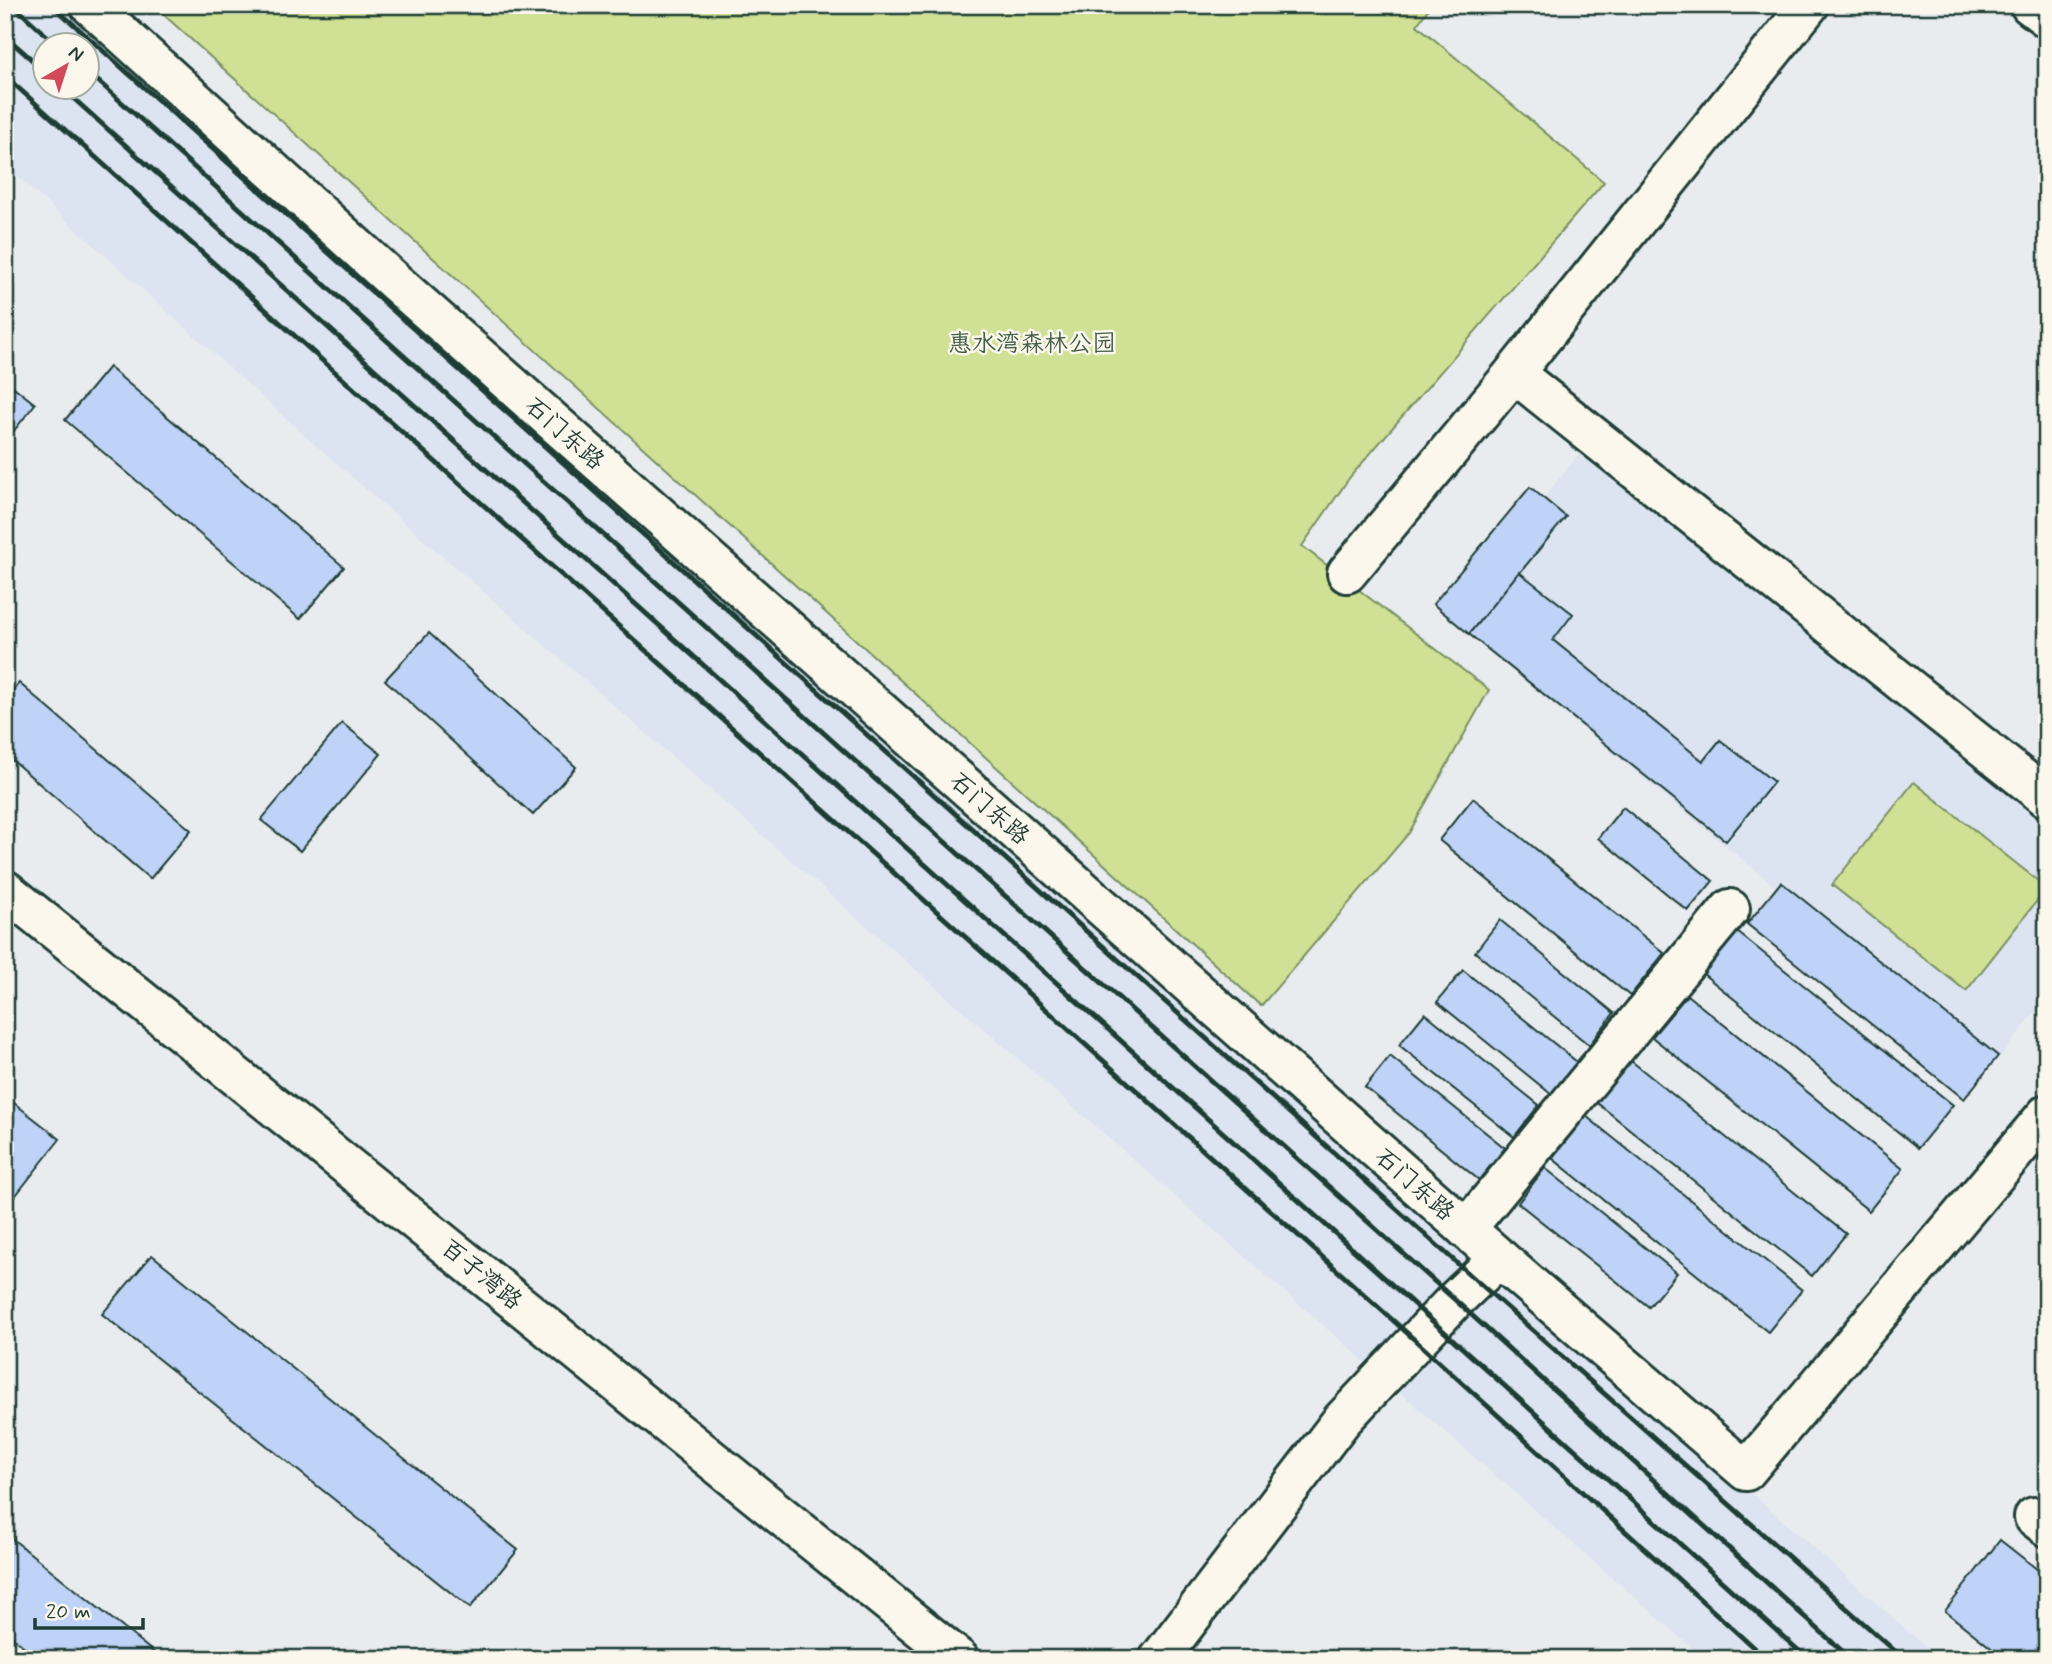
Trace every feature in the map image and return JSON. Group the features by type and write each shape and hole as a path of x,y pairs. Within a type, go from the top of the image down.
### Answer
{"street":[{"name":"石门东路","path":"90,5 395,282 1466,1229 1746,1471 2047,1114"},
{"path":"1347,573 1514,373 1809,5"},
{"path":"2030,5 2047,18"},
{"path":"1514,373 2047,798"},
{"name":"百子湾路","path":"5,890 960,1659"},
{"path":"1466,1229 1730,909"},
{"path":"1159,1659 1342,1420 1455,1300 1499,1258"}],"shaded area":[{"path":"5,5 66,5 96,32 32,32 32,102 102,102 102,37 413,316 1940,1659 1705,1659 305,436 5,165"},
{"path":"1590,441 2047,811 2047,997 1993,1066 1446,616"}],"green space":[{"name":"惠水湾森林公园","path":"153,5 1431,5 1417,25 1604,182 1350,477 1302,546 1489,690 1409,833 1261,1006"},
{"path":"1914,782 2047,888 1966,991 1832,885"}],"building":[{"path":"109,367 344,567 300,619 65,420"},
{"path":"5,380 35,404 5,442"},
{"path":"1530,487 1566,517 1469,634 1433,604"},
{"path":"1519,572 1573,614 1553,640 1703,761 1720,740 1774,782 1726,841 1469,634"},
{"path":"429,633 576,767 533,815 385,680"},
{"path":"19,683 191,830 150,879 5,754 5,699"},
{"path":"342,723 381,754 300,851 261,820"},
{"path":"1473,798 1664,953 1630,996 1439,840"},
{"path":"1623,807 1713,881 1688,911 1598,838"},
{"path":"1781,882 1998,1056 1964,1099 1747,924"},
{"path":"1500,920 1614,1013 1589,1045 1475,952"},
{"path":"1736,931 1953,1105 1918,1148 1702,973"},
{"path":"1463,970 1577,1062 1551,1094 1437,1002"},
{"path":"1687,995 1903,1169 1869,1211 1652,1037"},
{"path":"1425,1013 1539,1105 1514,1137 1399,1045"},
{"path":"1390,1056 1505,1148 1479,1180 1365,1087"},
{"path":"1630,1060 1846,1234 1812,1276 1596,1102"},
{"path":"5,1096 60,1139 5,1209"},
{"path":"1586,1116 1802,1290 1768,1332 1552,1158"},
{"path":"1545,1168 1677,1273 1649,1307 1518,1203"},
{"path":"152,1255 518,1550 470,1608 102,1314"},
{"path":"5,1533 162,1659 39,1659 5,1631"},
{"path":"2000,1540 2047,1577 2047,1659 2005,1659 1945,1611"}],"railway":[{"path":"13,5 43,32"},
{"path":"52,5 1477,1281 1904,1659"},
{"path":"5,36 32,60"},
{"path":"5,76 1416,1341 1766,1659"},
{"path":"102,85 1851,1659"},
{"path":"78,102 1808,1659"}]}
